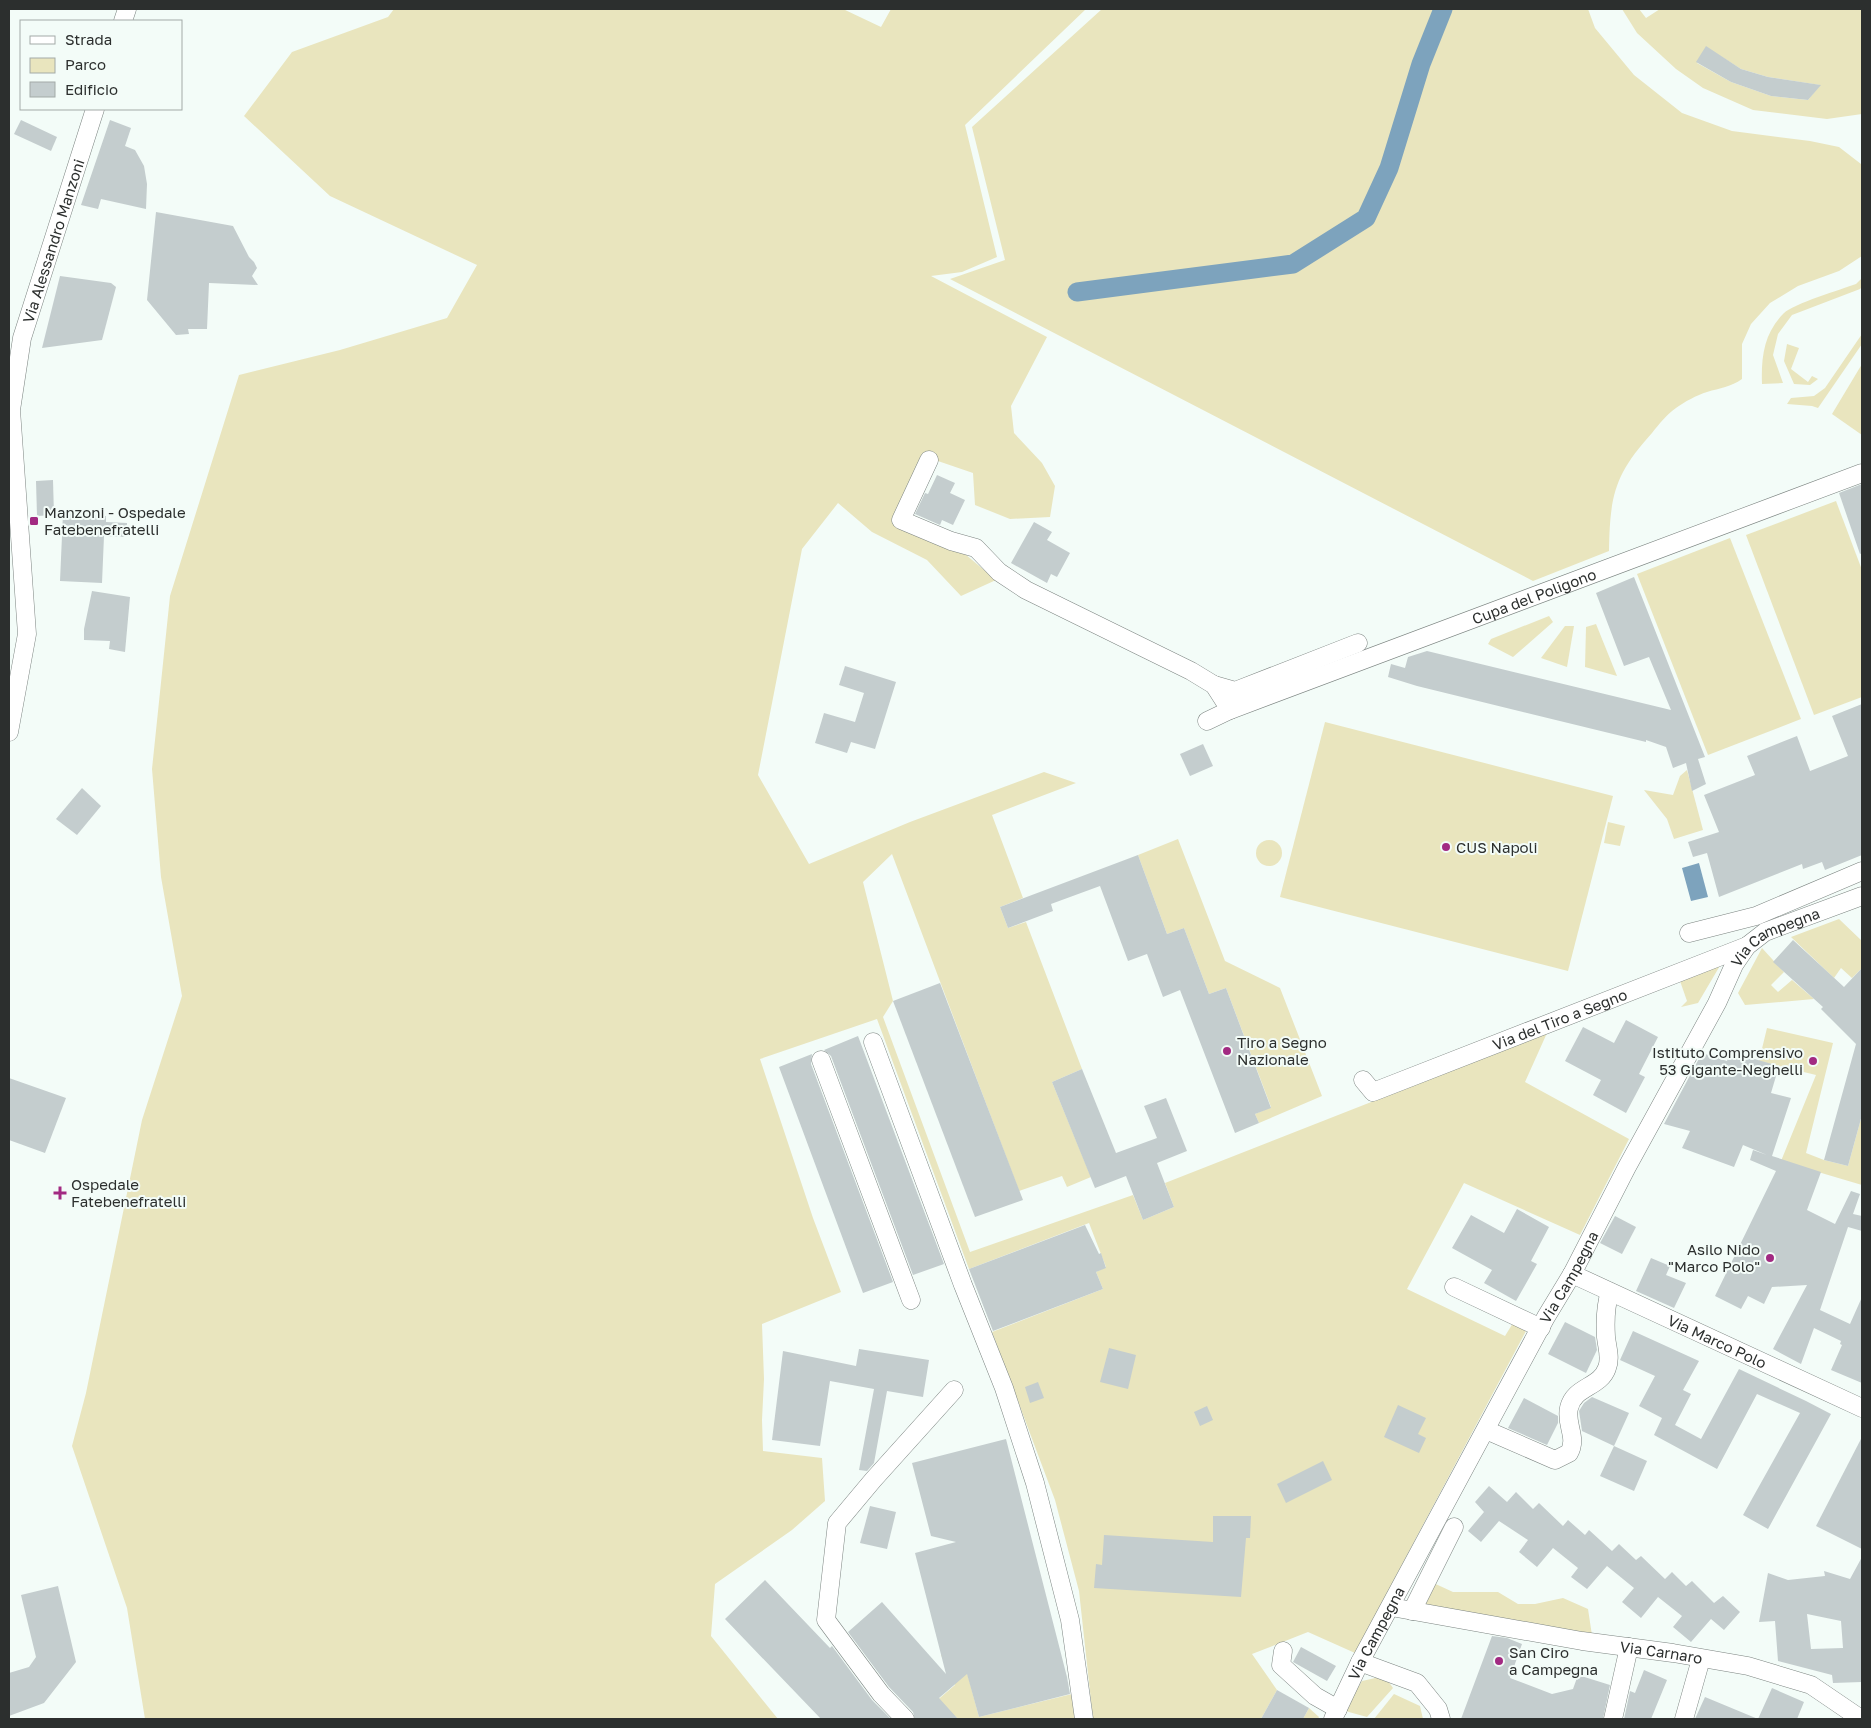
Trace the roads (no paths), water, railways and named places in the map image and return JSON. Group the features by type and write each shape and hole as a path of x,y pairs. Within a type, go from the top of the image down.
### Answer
{"street":[{"name":"Via Alessandro Manzoni","path":"9,732 27,634 12,455 11,410 22,338 95,110"},
{"path":"929,460 901,520 951,541 976,548 999,572 1026,590 1191,671 1214,685 1235,690 1358,643"},
{"name":"Cupa del Poligono","path":"1207,721 1230,710 1862,473"},
{"path":"1214,685 1230,710"},
{"path":"1689,933 1756,916 1862,871"},
{"name":"Via Campegna","path":"1335,1714 1360,1662 1572,1274 1627,1167 1717,1003 1734,965 1747,946 1765,932 1862,896"},
{"name":"Via del Tiro a Segno","path":"1368,1086 1747,946"},
{"path":"873,1042 963,1285 1004,1388 1035,1483 1070,1620 1080,1678 1084,1719"},
{"path":"821,1060 910,1300"},
{"name":"Via Marco Polo","path":"1572,1274 1862,1408"},
{"path":"1454,1287 1541,1328"},
{"path":"1486,1430 1556,1460 1570,1453 1573,1442 1568,1419 1572,1399 1578,1392 1599,1380 1608,1367 1609,1358 1605,1318 1610,1292"},
{"path":"905,1719 881,1694 826,1620 836,1523 954,1390"},
{"path":"1412,1611 1454,1527"},
{"name":"Via Carnaro","path":"1391,1607 1523,1631 1748,1666 1811,1685 1861,1719"},
{"path":"1612,1719 1629,1647"},
{"path":"1283,1651 1281,1666 1335,1714"},
{"path":"1684,1719 1701,1658"},
{"path":"1360,1662 1417,1683 1438,1709 1441,1719"}],"water":[{"path":"1699,863 1708,897 1691,901 1682,868"}],"waterway":[{"path":"1077,292 1293,264 1366,218 1389,168 1421,64 1443,9"}],"place":[{"name":"Manzoni - Ospedale Fatebenefratelli","path":"34,521"},
{"name":"CUS Napoli","path":"1446,847"},
{"name":"Tiro a Segno Nazionale","path":"1227,1051"},
{"name":"Istituto Comprensivo 53 Gigante-Neghelli","path":"1813,1061"},
{"name":"Ospedale Fatebenefratelli","path":"60,1193"},
{"name":"Asilo Nido \"Marco Polo\"","path":"1770,1258"},
{"name":"San Ciro a Campegna","path":"1499,1661"}]}
